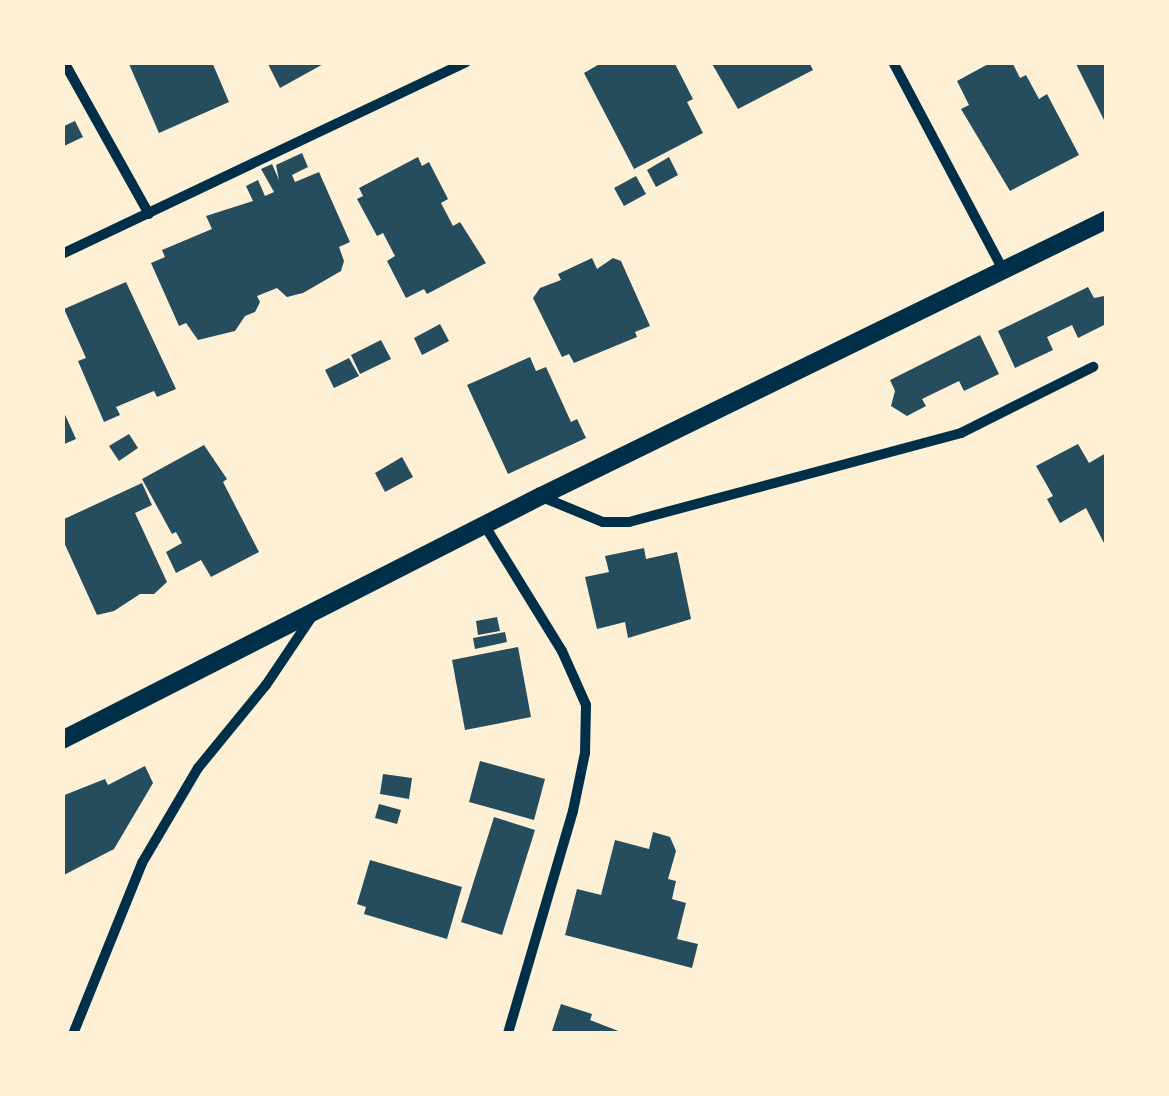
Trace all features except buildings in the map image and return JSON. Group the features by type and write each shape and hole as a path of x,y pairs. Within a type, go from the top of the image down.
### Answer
{"street":[{"path":"64,62 148,214"},
{"path":"426,62 433,78"},
{"path":"62,254 466,62"},
{"path":"893,62 1004,272"},
{"path":"62,740 312,617 541,496 1106,220"},
{"path":"541,496 603,522 629,522 961,433 1093,367"},
{"path":"485,526 562,652 586,705 585,753 573,811 508,1034"},
{"path":"73,1034 142,863 198,768 266,685 312,617"}]}
